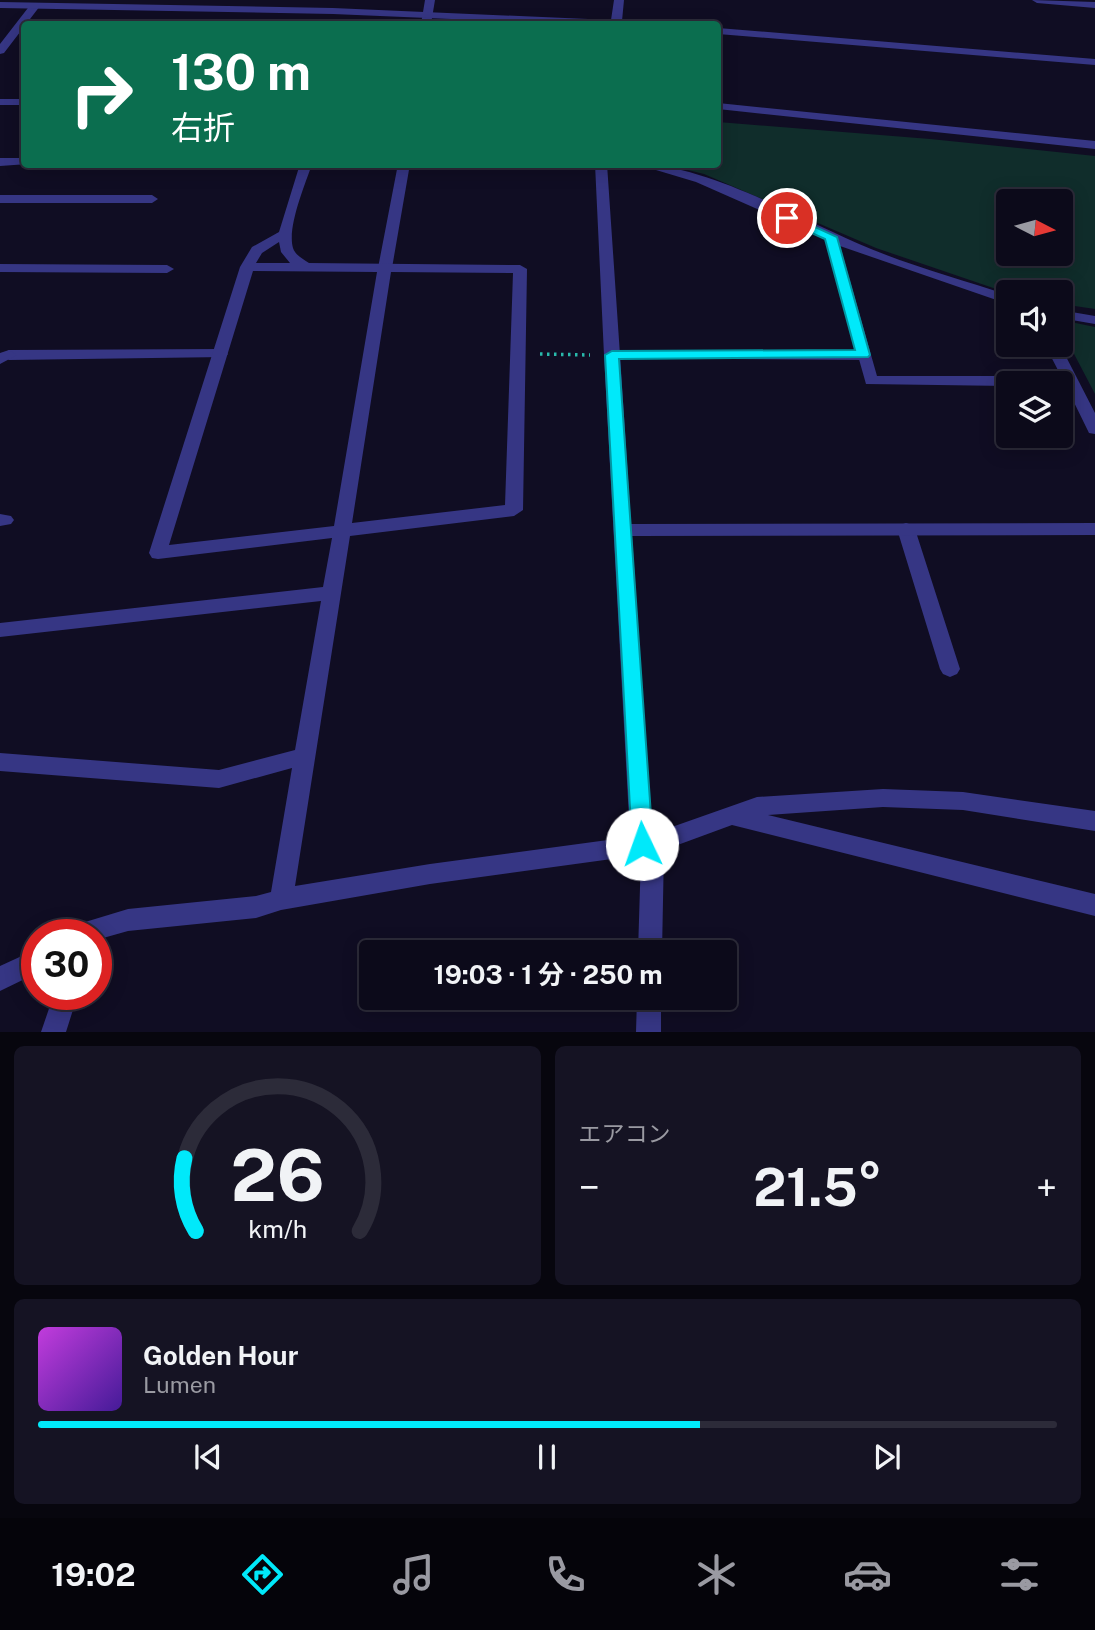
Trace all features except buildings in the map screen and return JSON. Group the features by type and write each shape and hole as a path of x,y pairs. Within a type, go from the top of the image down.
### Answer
{"street":[{"path":"426,20 430,0"},
{"path":"616,21 619,0"},
{"path":"1037,0 1095,5"},
{"path":"24,21 38,4"},
{"path":"0,5 38,4 474,21"},
{"path":"0,51 21,25"},
{"path":"721,31 1095,62"},
{"path":"0,102 21,102"},
{"path":"721,106 1095,145"},
{"path":"0,162 21,162"},
{"path":"305,168 286,234 286,249 295,261 307,268"},
{"path":"281,899 403,168"},
{"path":"601,168 624,530 648,844 650,940"},
{"path":"657,168 700,179 868,253 996,296"},
{"path":"0,199 152,199"},
{"path":"247,267 520,269 514,510 158,553 251,254 274,238 286,234"},
{"path":"831,237 871,381 996,381"},
{"path":"0,268 167,269"},
{"path":"1073,316 1095,320"},
{"path":"5,357 220,354"},
{"path":"612,355 863,355"},
{"path":"1073,383 1095,429"},
{"path":"906,529 950,669"},
{"path":"624,530 1095,529"},
{"path":"0,630 331,593"},
{"path":"0,762 219,779 304,757"},
{"path":"112,924 128,919 256,907 281,899 430,874 648,844 757,806 883,798 963,801 1095,821"},
{"path":"729,814 1095,905"},
{"path":"0,979 21,968"},
{"path":"53,1031 60,1010"},
{"path":"648,1031 649,1010"}],"path":[{"path":"517,354 612,355"}],"green space":[{"path":"721,122 1095,156 1095,309 1073,306 1073,280 996,280 996,289 876,248 704,174 680,168 721,168"},
{"path":"1073,322 1095,327 1095,394 1073,352"}],"route":[{"path":"642,844 612,355 863,355 831,237 787,218"}]}
